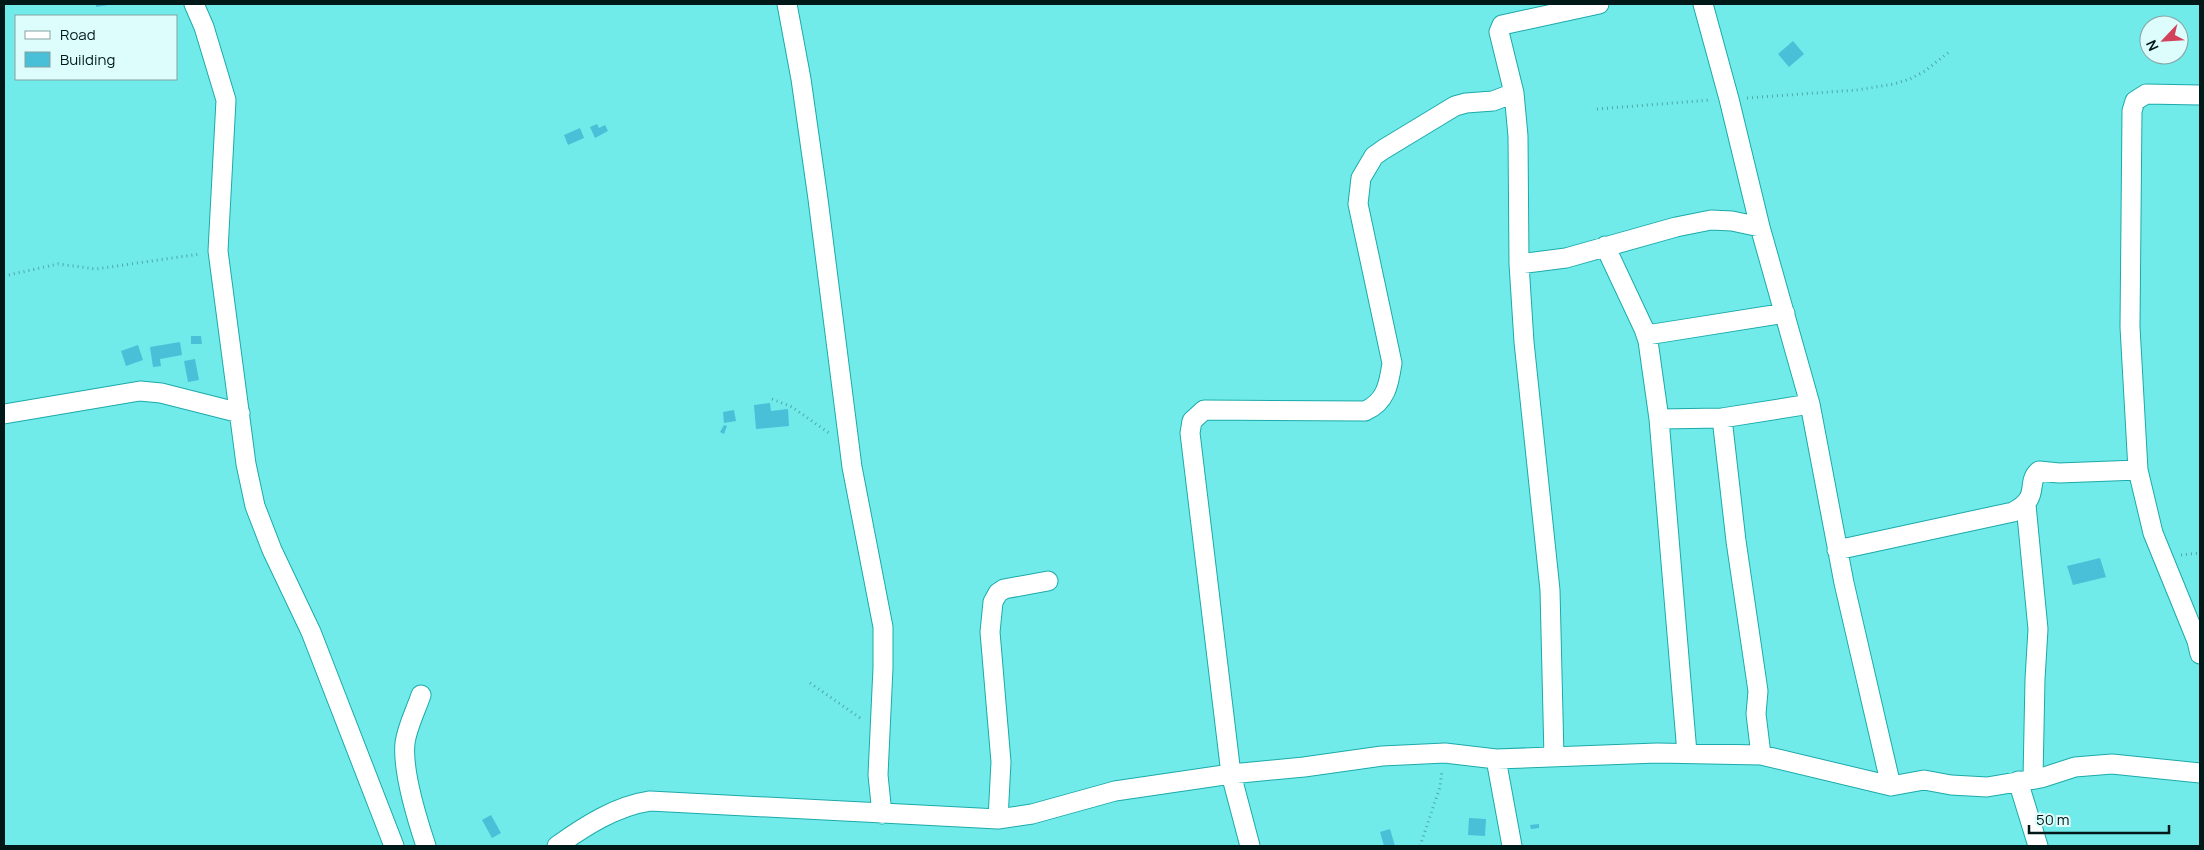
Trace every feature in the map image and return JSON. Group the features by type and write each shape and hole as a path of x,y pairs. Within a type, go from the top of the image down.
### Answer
{"street":[{"path":"194,4 204,28 226,100 218,251 246,464 256,506 272,550 311,632 394,846"},
{"path":"787,4 801,79 850,448 867,549 883,627 881,733 878,775 882,814"},
{"path":"1554,758 1550,590 1524,342 1519,264 1518,136 1514,92 1499,36 1502,25 1599,4"},
{"path":"1703,4 1729,99 1760,227 1786,313 1810,404 1837,550 1891,786"},
{"path":"1250,846 1231,774 1190,433 1192,421 1204,410 1365,411 1378,403 1389,384 1392,364 1358,204 1361,178 1374,156 1448,110 1466,103 1493,101 1514,92"},
{"path":"2200,95 2146,94 2135,101 2132,112 2130,327 2138,470 2154,533 2197,641 2200,654"},
{"path":"1519,264 1566,258 1676,227 1711,220 1732,221 1760,227"},
{"path":"1605,246 1646,335 1659,419 1687,753"},
{"path":"1646,335 1786,313"},
{"path":"4,414 140,391 161,392 240,413"},
{"path":"1659,419 1722,418 1810,404"},
{"path":"1722,418 1736,542 1758,692 1756,714 1761,755"},
{"path":"1837,550 2014,512 2026,505 2031,497 2035,475 2040,471 2059,473 2138,470"},
{"path":"2026,505 2038,629 2026,780 2038,846"},
{"path":"998,820 1001,762 990,632 993,602 998,593 1004,589 1048,581"},
{"path":"421,695 405,744 407,766 417,818 426,846"},
{"path":"557,846 614,811 631,804 650,801 998,820 1032,814 1115,791 1231,774 1304,767 1382,756 1444,753 1496,759 1687,753 1761,755 1891,786 1924,780 1952,785 1987,787 2026,780 2074,767 2112,764 2200,773"},
{"path":"1496,759 1512,846"}],"path":[{"path":"1597,109 1857,90 1910,80 1949,52"},
{"path":"4,276 58,264 96,269 218,251"},
{"path":"772,399 792,407 850,448"},
{"path":"810,683 881,733"},
{"path":"1420,846 1440,787 1444,753"}],"building":[{"path":"96,4 108,4 108,5 96,7"},
{"path":"1793,41 1804,54 1789,67 1778,54"},
{"path":"597,124 599,128 605,125 608,131 595,138 590,127"},
{"path":"580,128 584,138 568,145 564,135"},
{"path":"191,336 201,336 202,344 191,344"},
{"path":"180,342 182,355 160,359 161,366 153,367 150,347"},
{"path":"138,345 143,360 126,366 121,351"},
{"path":"195,359 199,380 188,382 184,361"},
{"path":"770,403 771,411 788,409 789,426 756,429 754,405"},
{"path":"734,410 736,421 724,423 723,412"},
{"path":"724,425 727,426 724,434 720,432"},
{"path":"2100,558 2106,577 2073,585 2067,566"},
{"path":"491,815 501,833 492,838 482,820"},
{"path":"1469,818 1486,819 1485,836 1468,835"},
{"path":"1539,824 1539,828 1531,829 1530,825"},
{"path":"1390,829 1395,846 1384,846 1380,832"}]}
